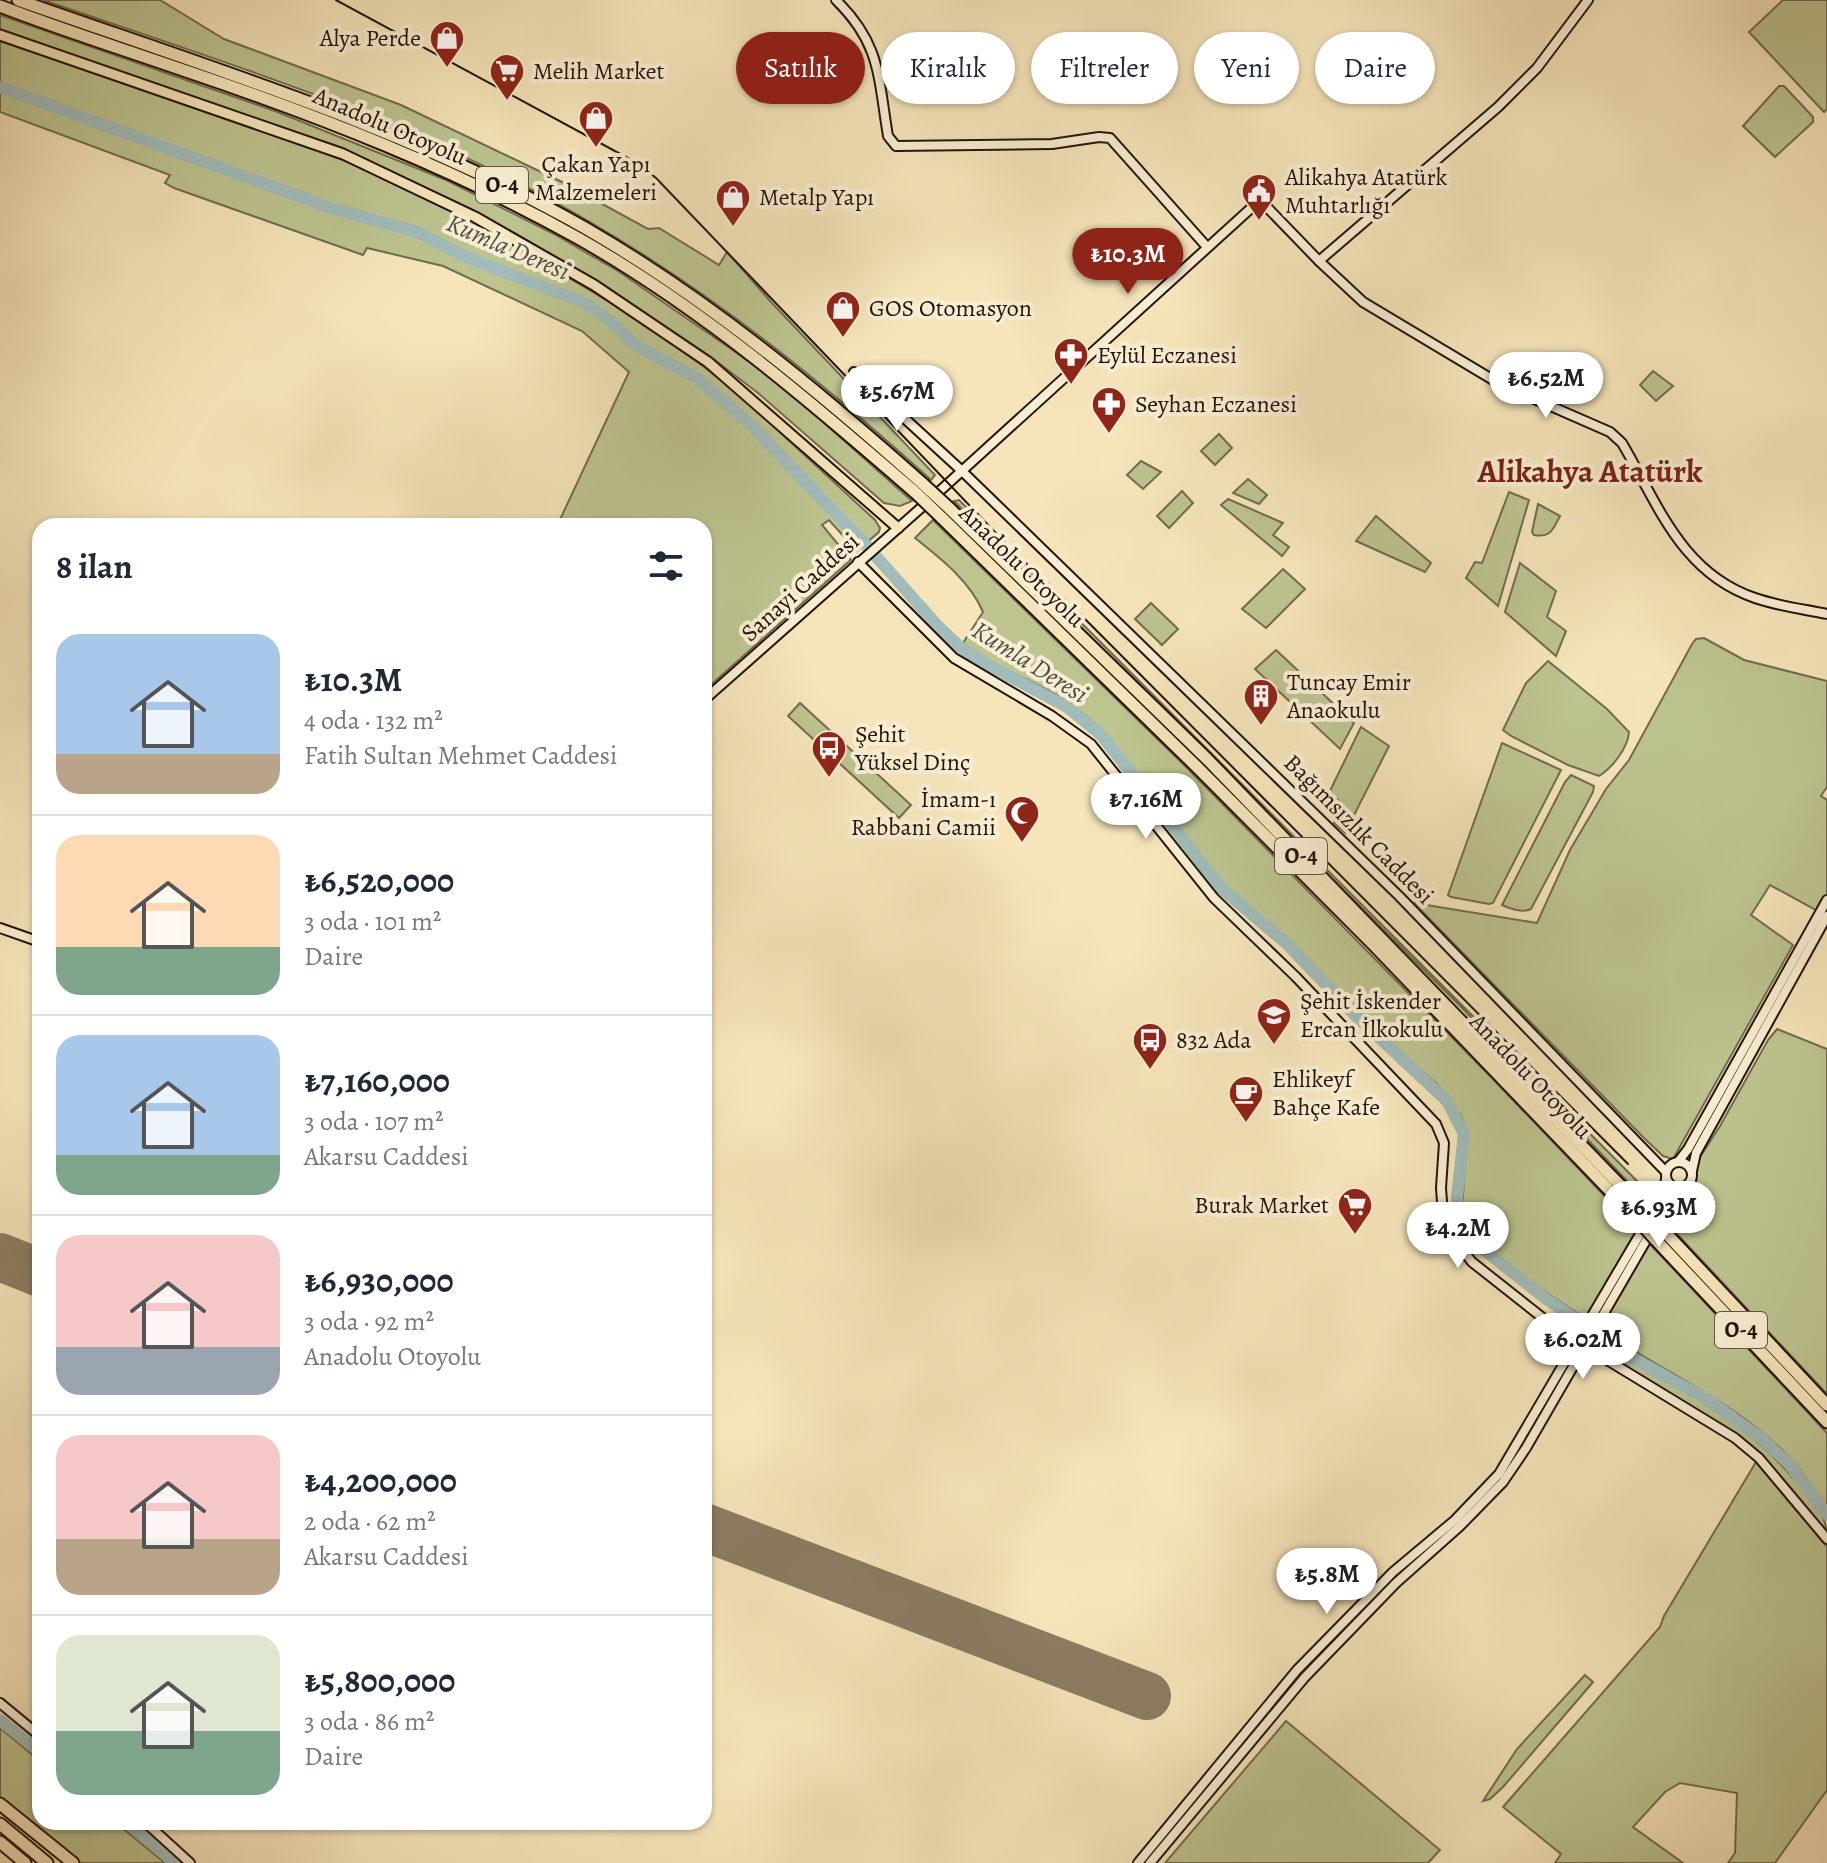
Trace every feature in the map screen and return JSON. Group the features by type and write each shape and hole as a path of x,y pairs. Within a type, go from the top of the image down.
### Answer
{"highway":[{"name":"Anadolu Otoyolu","path":"18,0 347,116 454,162 560,214 644,265 742,332 791,370 945,513 1827,1405"},
{"name":"Anadolu Otoyolu","path":"0,6 337,126 448,173 555,226 644,279 742,347 919,488"},
{"name":"Anadolu Otoyolu","path":"1659,1234 1827,1422"},
{"path":"0,1804 32,1830"},
{"path":"0,1824 47,1863"},
{"path":"32,1830 73,1863"},
{"path":"0,1842 25,1863"}],"main road":[{"path":"836,0 871,44 888,136 896,146 1052,144 1110,138 1207,247"},
{"path":"1588,0 1537,68 1498,107 1319,261 1363,302 1489,378 1610,432 1622,443 1674,537 1710,575 1757,599 1827,614"},
{"path":"0,35 343,154 475,217 594,285 708,362 800,439 898,528"},
{"name":"Sanayi Caddesi","path":"712,693 1260,200 1319,261"},
{"name":"Bağımsızlık Caddesi","path":"854,372 962,471 1399,896 1652,1155 1666,1176"},
{"path":"861,559 954,658 1052,716 1091,744 1214,898 1289,969 1436,1124 1444,1143 1443,1215 1453,1238 1467,1255 1486,1274 1581,1345 1748,1447 1827,1539"},
{"path":"1613,1290 1663,1195 1666,1176 1688,1149 1826,903"},
{"path":"1150,1863 1305,1677 1396,1583 1460,1526 1503,1482 1526,1448 1613,1290 1670,1199 1680,1188 1689,1184 1696,1153 1827,916"},
{"path":"0,928 32,939"},
{"path":"1652,1155 1687,1164 1692,1171"},
{"path":"1666,1176 1674,1187 1680,1188"},
{"path":"1138,1863 1297,1670 1393,1572 1455,1520 1499,1474 1581,1345"},
{"path":"0,1703 32,1729"},
{"path":"154,1830 190,1863"}],"green space":[{"path":"43,0 160,0 224,39 401,105 562,182 648,229 659,228 719,265 727,252 935,475 931,480 768,342 682,280 590,222 525,186 459,154 322,98"},
{"path":"1783,0 1827,0 1827,109 1824,112 1749,32"},
{"path":"0,15 275,111 446,180 554,234 618,271 786,389 912,501 900,506 884,503 758,393 711,357 595,279 471,209 340,148 0,30"},
{"path":"0,41 319,150 372,172 481,226 630,314 733,389 875,520 879,532 857,551 829,520 822,525 851,560 712,684 712,518 561,518 629,372 582,331 443,266 367,248 363,255 174,188 165,183 170,175 0,112"},
{"path":"1779,86 1784,86 1813,117 1813,122 1775,157 1743,126"},
{"path":"1653,371 1673,386 1656,401 1640,385"},
{"path":"1219,434 1232,448 1215,465 1201,451"},
{"path":"1141,461 1161,472 1143,489 1127,475"},
{"path":"1248,479 1267,495 1259,504 1233,493"},
{"path":"1182,491 1193,503 1169,528 1157,516"},
{"path":"1509,492 1529,500 1498,606 1466,578 1475,562 1482,563"},
{"path":"1228,499 1283,523 1273,535 1289,547 1282,556 1221,505"},
{"path":"959,500 1655,1199 1651,1206 1461,1007 954,501"},
{"path":"1538,504 1560,516 1551,532 1544,535 1534,535 1532,532"},
{"path":"1376,516 1431,563 1425,572 1356,541"},
{"path":"933,520 1188,769 1637,1230 1586,1319 1507,1266 1477,1239 1462,1210 1467,1133 1461,1116 1437,1084 1384,1038 1295,947 1221,883 1098,727 1061,698 986,659 963,643 983,612 963,580 915,538"},
{"path":"1520,563 1556,591 1547,617 1566,631 1556,656 1505,612"},
{"path":"1283,569 1305,589 1266,628 1242,609"},
{"path":"1151,603 1178,629 1162,645 1135,619"},
{"path":"1704,638 1744,660 1827,681 1827,787 1821,796 1827,800 1827,902 1821,913 1770,885 1751,915 1793,945 1673,1159 1663,1156 1643,1137 1414,903 1537,923 1570,850 1606,789 1629,760 1692,644 1696,639"},
{"path":"1276,650 1354,723 1340,749 1255,669"},
{"path":"1548,661 1607,709 1629,732 1618,757 1599,776 1568,765 1503,730 1526,683"},
{"path":"800,703 911,805 899,818 788,716"},
{"path":"1361,727 1389,746 1345,833 1334,823 1343,804 1329,793"},
{"path":"1502,743 1561,770 1493,903 1451,897 1448,895"},
{"path":"1571,775 1594,786 1593,792 1531,909 1520,911 1502,905 1565,782"},
{"path":"1777,1029 1827,1049 1827,1394 1663,1219 1680,1191 1692,1182 1697,1162"},
{"path":"1649,1243 1827,1433 1827,1509 1795,1464 1761,1432 1717,1400 1599,1328"},
{"path":"1593,1338 1705,1403 1756,1440 1815,1506 1825,1522 1827,1536 1748,1447 1587,1349"},
{"path":"1756,1462 1827,1547 1827,1790 1775,1863 1728,1863 1735,1853 1737,1793 1680,1783 1665,1792 1633,1827 1683,1863 1555,1863 1561,1854 1503,1807 1660,1627"},
{"path":"1472,1504 1475,1509 1300,1679 1147,1863 1139,1863 1298,1671 1392,1575"},
{"path":"1585,1675 1593,1682 1503,1787 1483,1801 1517,1749"},
{"path":"1286,1721 1440,1850 1428,1863 1165,1863"},
{"path":"0,1728 32,1754 32,1827 0,1801"},
{"path":"35,1830 125,1830 165,1863 75,1863"}],"waterway":[{"name":"Kumla Deresi","path":"0,87 331,208 417,232 466,257 585,303 612,322 635,345 697,378 751,425 959,646 977,659 1067,707 1102,736 1222,889 1287,944 1355,1015 1447,1101 1464,1134 1458,1209 1474,1242 1545,1298 1633,1358 1708,1400 1761,1438 1789,1464 1827,1515"},
{"path":"0,1720 32,1746"},
{"path":"136,1830 175,1863"}],"runway":[{"path":"0,1257 32,1270"},
{"path":"712,1530 1147,1696"}],"tram line":[{"path":"336,0 637,163 656,178 1015,553 1075,609 1628,1164"}],"place":[{"name":"Alya Perde","path":"447,69"},
{"name":"Melih Market","path":"507,102"},
{"name":"Çakan Yapı Malzemeleri","path":"596,149"},
{"name":"Alikahya Atatürk Muhtarlığı","path":"1259,222"},
{"name":"Metalp Yapı","path":"733,228"},
{"name":"GOS Otomasyon","path":"843,339"},
{"name":"Eylül Eczanesi","path":"1071,386"},
{"name":"Seyhan Eczanesi","path":"1109,435"},
{"name":"Tuncay Emir Anaokulu","path":"1261,727"},
{"name":"Şehit Yüksel Dinç","path":"829,779"},
{"name":"İmam-ı Rabbani Camii","path":"1022,844"},
{"name":"Şehit İskender Ercan İlkokulu","path":"1274,1046"},
{"name":"832 Ada","path":"1150,1071"},
{"name":"Ehlikeyf Bahçe Kafe","path":"1246,1124"},
{"name":"Burak Market","path":"1355,1236"}],"district":[{"name":"Alikahya Atatürk","path":"1590,471"}]}
